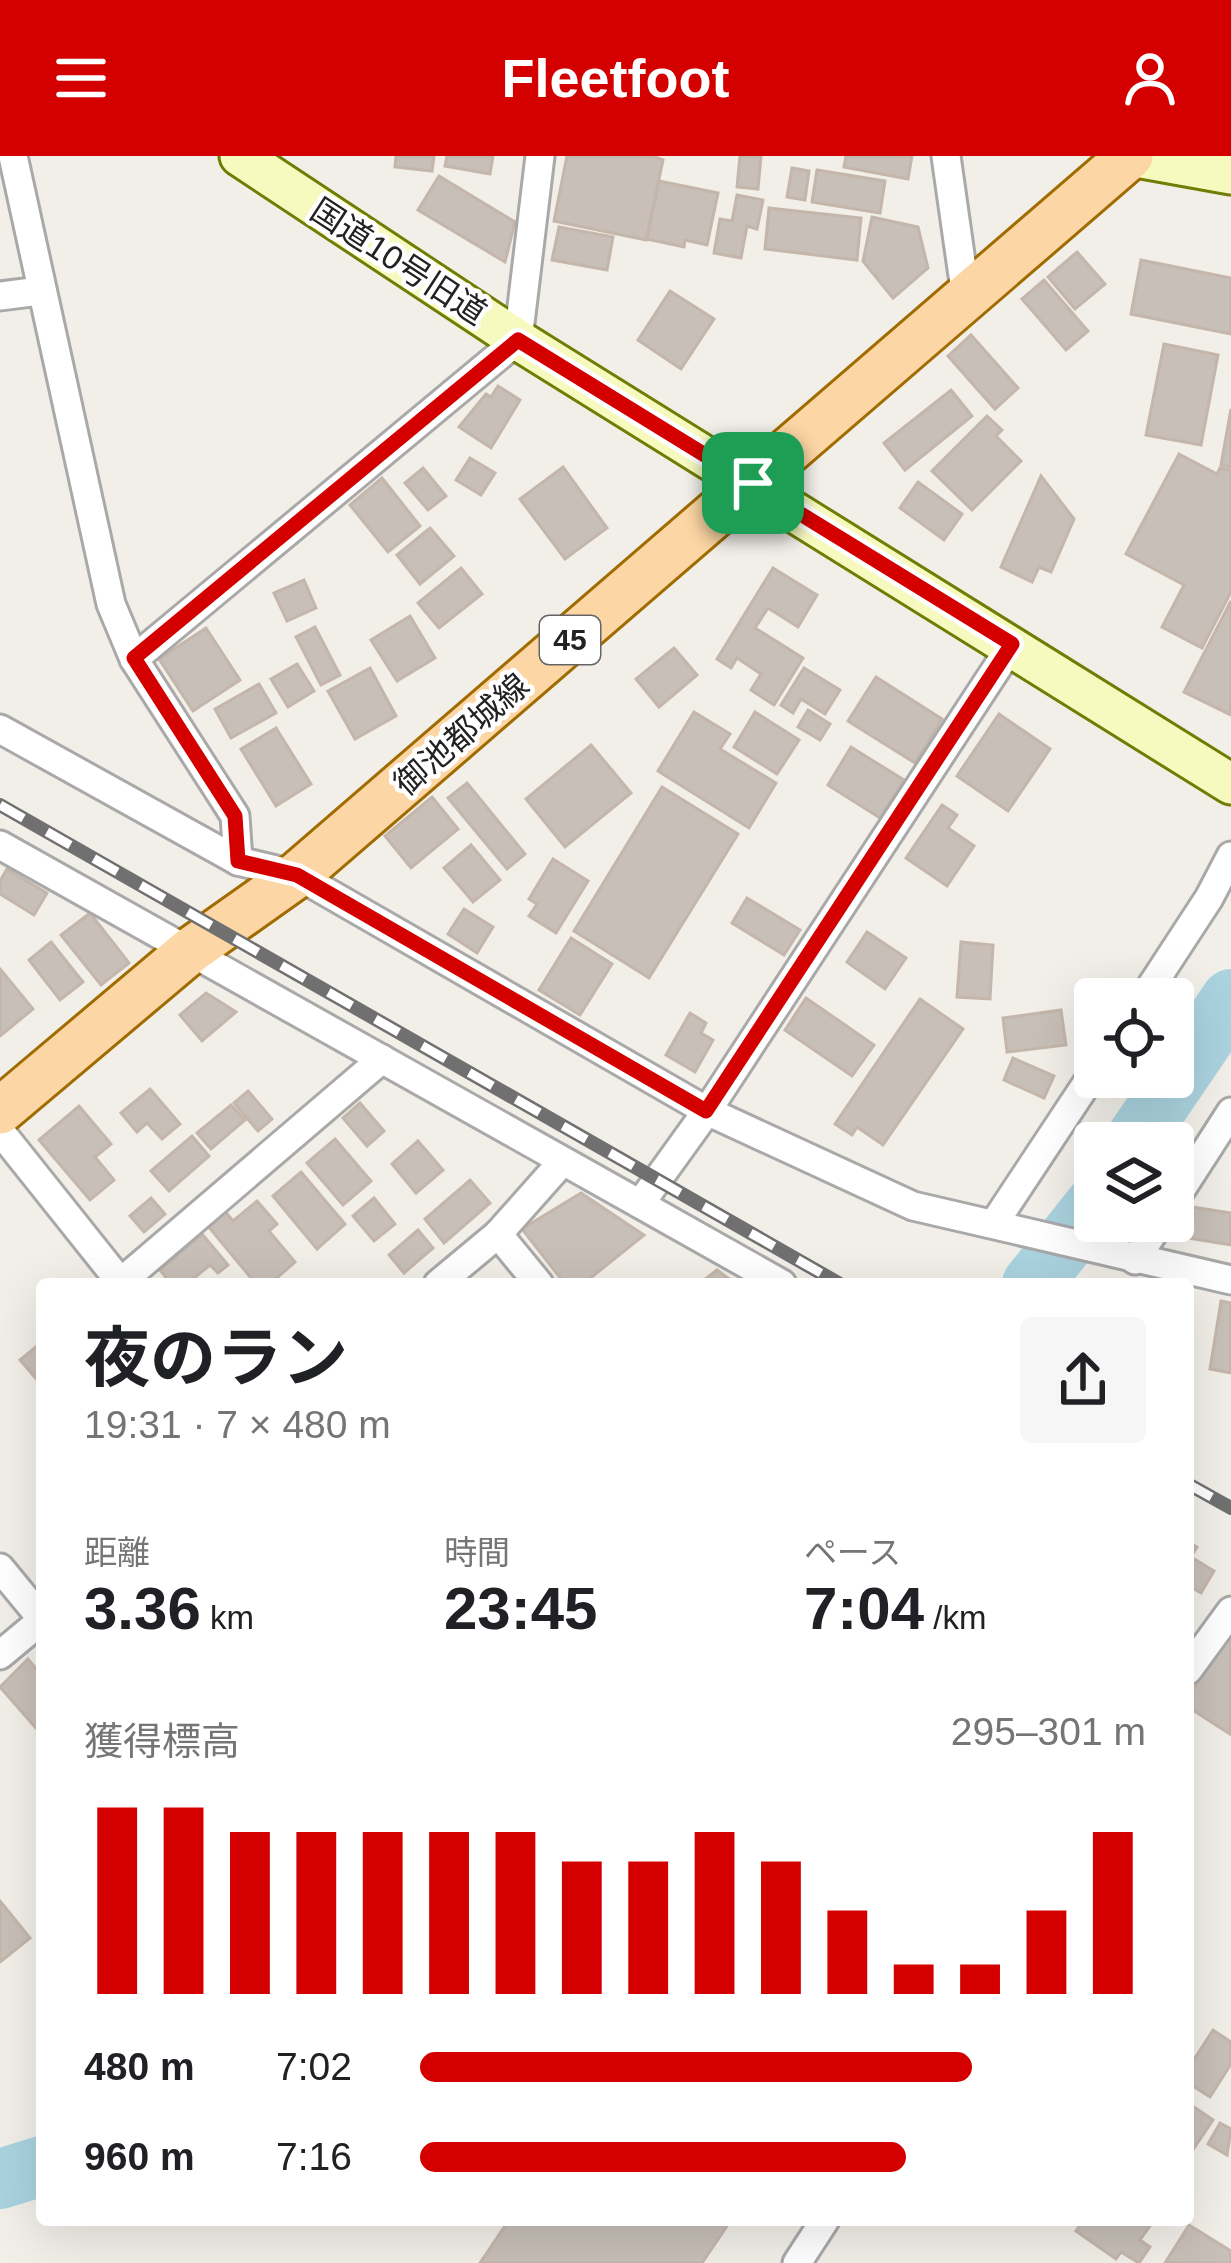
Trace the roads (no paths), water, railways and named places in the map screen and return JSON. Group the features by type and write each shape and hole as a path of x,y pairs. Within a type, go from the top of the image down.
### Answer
{"main road":[{"name":"御池都城線","path":"0,1111 191,950 297,875 1130,156"}],"street":[{"path":"13,156 110,604 134,658 235,816 238,861"},
{"path":"134,658 518,340 540,156"},
{"path":"946,156 966,297"},
{"path":"1130,156 1231,174"},
{"name":"国道10号旧道","path":"244,157 518,340 1231,784"},
{"path":"0,296 40,291"},
{"path":"640,1204 1012,644"},
{"path":"0,729 238,861 297,875 706,1111 913,1206 1231,1280"},
{"path":"0,845 771,1278"},
{"path":"1157,978 1231,856"},
{"path":"127,1278 382,1059"},
{"path":"1007,1227 1080,1098"},
{"path":"1194,1169 1231,1112"},
{"path":"0,1131 117,1278"},
{"path":"445,1278 498,1234 562,1162"},
{"path":"498,1234 534,1278"},
{"path":"1135,1260 1147,1242"},
{"path":"0,1568 36,1612"},
{"path":"1194,1662 1231,1611"},
{"path":"0,1654 36,1624"},
{"path":"796,2263 821,2226"}],"waterway":[{"path":"1147,1122 1231,999"},
{"path":"1037,1278 1074,1231"},
{"path":"0,2179 36,2168"}],"railway":[{"path":"0,805 829,1278"},
{"path":"1194,1487 1231,1508"}]}
